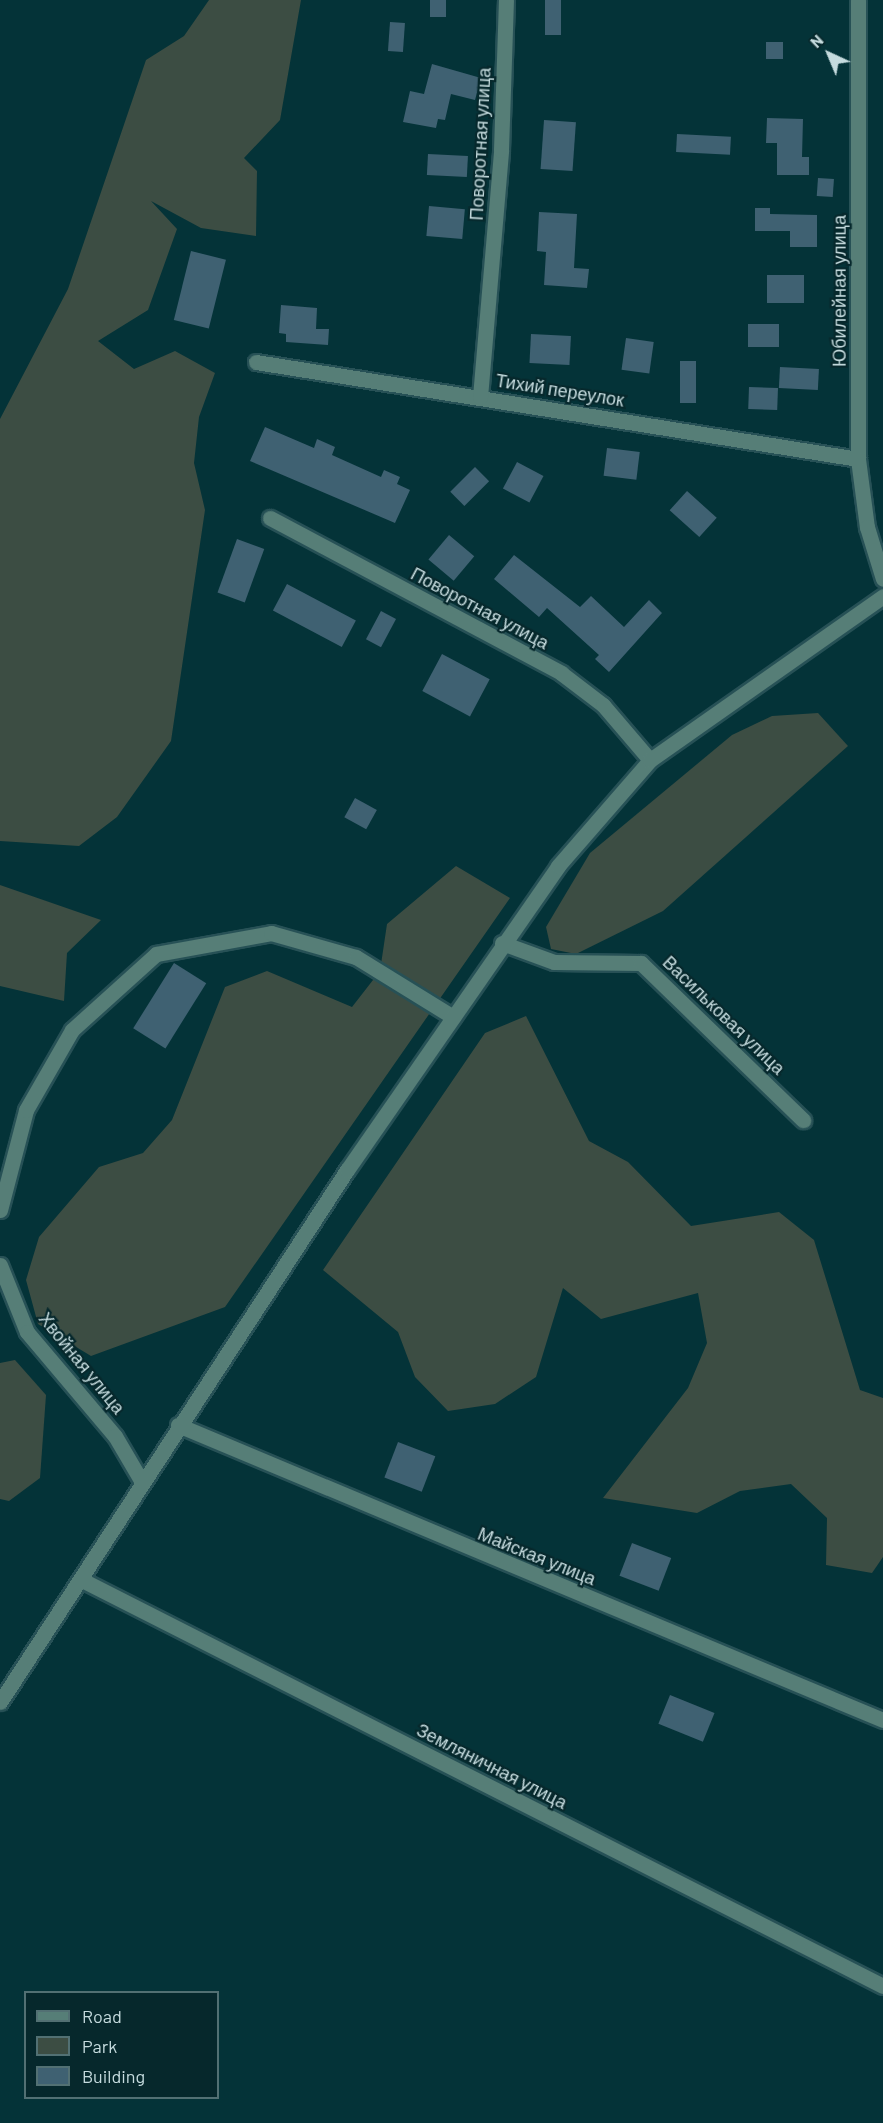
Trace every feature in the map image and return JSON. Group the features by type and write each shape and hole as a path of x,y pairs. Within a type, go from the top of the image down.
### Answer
{"street":[{"name":"Поворотная улица","path":"480,397 501,150 506,0"},
{"name":"Юбилейная улица","path":"858,0 858,459 867,527 883,579"},
{"name":"Тихий переулок","path":"256,362 858,459"},
{"name":"Поворотная улица","path":"270,518 561,673 603,705 650,760"},
{"path":"0,1702 82,1580 178,1425 502,943 558,866 650,760 742,693 883,596"},
{"path":"0,1210 26,1110 72,1030 156,954 271,933 356,957 453,1017"},
{"name":"Васильковая улица","path":"502,943 554,962 641,963 803,1120"},
{"name":"Хвойная улица","path":"0,1265 27,1332 115,1436 142,1482"},
{"name":"Майская улица","path":"178,1425 883,1720"},
{"name":"Земляничная улица","path":"82,1580 883,1986"}],"green space":[{"path":"209,0 301,0 280,120 244,158 257,171 256,236 201,228 151,201 177,229 148,310 98,341 134,369 175,351 215,373 199,417 194,463 205,510 171,741 117,817 79,846 0,841 0,419 68,289 146,60 184,36"},
{"path":"818,713 848,746 663,911 576,954 551,949 546,927 590,853 732,735 772,716"},
{"path":"456,866 510,898 225,1307 91,1356 38,1324 26,1280 39,1237 99,1167 143,1153 172,1120 225,987 267,971 352,1007 380,971 387,924"},
{"path":"0,885 101,920 67,953 64,1001 0,986"},
{"path":"526,1016 589,1141 628,1162 691,1226 779,1212 814,1240 860,1390 883,1398 883,1557 872,1573 826,1565 827,1518 791,1484 740,1491 697,1513 603,1498 688,1388 707,1343 698,1293 601,1319 563,1288 536,1377 495,1404 448,1411 415,1377 398,1332 323,1270 485,1033"},
{"path":"15,1360 46,1395 40,1478 9,1501 0,1499 0,1363"}],"building":[{"path":"430,0 446,0 446,17 430,17"},
{"path":"545,0 561,0 561,35 545,35"},
{"path":"390,22 405,23 403,52 388,51"},
{"path":"766,42 783,42 783,59 766,59"},
{"path":"432,64 481,78 475,100 451,94 445,120 438,119 436,128 403,122 410,91 424,94"},
{"path":"767,118 803,119 802,157 809,157 809,175 777,175 777,143 766,143"},
{"path":"544,120 576,122 573,171 541,169"},
{"path":"677,134 731,137 730,155 676,152"},
{"path":"428,154 468,156 467,177 427,175"},
{"path":"818,178 834,179 833,197 817,196"},
{"path":"429,206 465,209 462,239 426,236"},
{"path":"755,208 770,208 770,214 817,215 817,247 790,247 790,231 755,231"},
{"path":"539,212 577,214 574,268 589,269 587,288 544,285 546,252 537,251"},
{"path":"191,251 226,260 209,329 174,320"},
{"path":"767,275 804,275 804,303 767,303"},
{"path":"281,305 317,308 316,329 329,329 328,345 286,342 286,334 279,333"},
{"path":"748,324 779,324 779,347 748,347"},
{"path":"531,334 571,336 569,365 529,363"},
{"path":"626,338 654,342 649,374 622,370"},
{"path":"680,361 696,361 696,403 680,403"},
{"path":"780,367 819,369 818,390 779,388"},
{"path":"749,387 778,388 777,410 748,409"},
{"path":"265,427 314,448 317,439 335,447 332,455 381,477 384,470 400,477 397,484 410,490 395,523 250,461"},
{"path":"607,448 640,452 636,480 604,476"},
{"path":"517,462 543,476 529,503 503,488"},
{"path":"475,467 489,481 464,506 450,492"},
{"path":"687,491 717,518 699,537 670,510"},
{"path":"449,535 474,556 454,581 428,560"},
{"path":"237,539 264,549 245,602 218,593"},
{"path":"514,555 580,607 591,596 624,627 649,600 662,613 609,672 595,659 599,655 547,608 539,617 494,579"},
{"path":"287,584 356,621 342,647 273,610"},
{"path":"381,611 396,619 381,647 366,639"},
{"path":"442,654 490,679 470,716 422,691"},
{"path":"355,798 377,810 366,829 344,817"},
{"path":"174,963 206,983 165,1048 133,1028"},
{"path":"398,1442 435,1456 422,1492 384,1477"},
{"path":"632,1543 671,1558 659,1591 619,1576"},
{"path":"670,1695 715,1713 703,1742 658,1724"}]}
